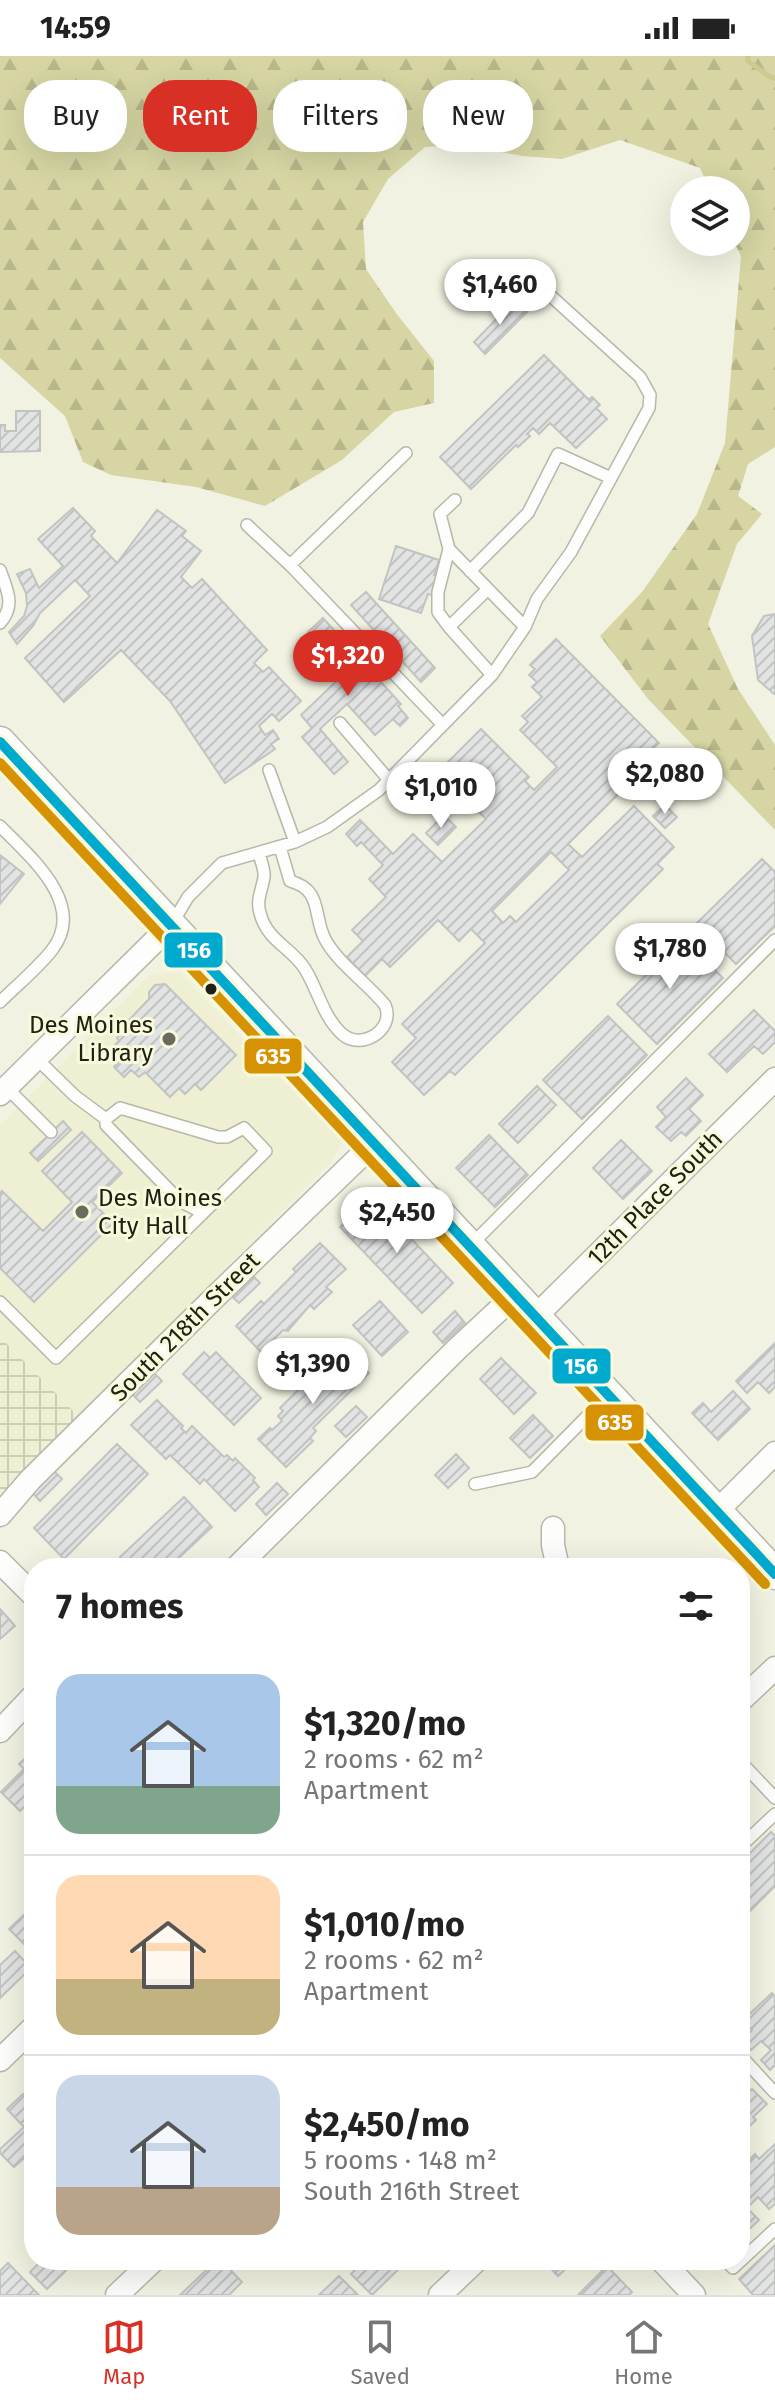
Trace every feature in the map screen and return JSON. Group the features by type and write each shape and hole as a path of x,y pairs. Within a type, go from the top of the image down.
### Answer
{"main road":[{"path":"4,754 170,926 775,1574"}],"street":[{"path":"3,1090 170,926"},
{"name":"12th Place South","path":"525,1306 775,1079"},
{"name":"South 218th Street","path":"0,1515 40,1470 374,1143"},
{"path":"246,1558 458,1348 525,1306"},
{"path":"717,1511 775,1453"},
{"path":"553,1528 556,1558"},
{"path":"0,1562 24,1586"},
{"path":"750,1692 775,1668"},
{"path":"0,1731 24,1706"},
{"path":"0,2060 24,2037"},
{"path":"117,2295 143,2270"},
{"path":"440,2295 466,2270"},
{"path":"670,2270 694,2295"}],"lane":[{"path":"170,926 188,897 222,863 295,842 327,827 379,790 492,675 525,627 537,599 571,552 649,408 650,395 640,377 541,287 523,280 508,283 492,297"},
{"path":"290,565 406,453"},
{"path":"470,571 528,513 558,454 611,478"},
{"path":"455,500 440,514 449,549 438,592 438,612 492,675"},
{"path":"247,525 290,565 442,724"},
{"path":"449,549 525,627"},
{"path":"0,570 9,595 8,614 0,623"},
{"path":"449,627 488,589"},
{"path":"340,723 389,780"},
{"path":"269,770 295,842"},
{"path":"0,826 40,867 55,888 62,906 60,936 53,949 1,998"},
{"path":"259,854 264,875 259,893 259,910 266,930 304,967 330,1020 342,1035 352,1041 363,1041 376,1035 386,1025 388,1012 385,1005 324,938 315,901 310,891 290,881 280,847"},
{"path":"470,1246 775,940"},
{"path":"36,1058 75,1096 106,1119"},
{"path":"3,1090 51,1132"},
{"path":"0,1302 56,1358 266,1151 244,1128 233,1135 218,1137 120,1108 106,1119"},
{"path":"106,1119 106,1125 180,1201 203,1213"},
{"path":"475,1484 532,1472 609,1395"},
{"path":"750,1772 775,1798"},
{"path":"750,1838 775,1814"},
{"path":"750,2066 775,2093"},
{"path":"750,2252 775,2229"}],"shaded area":[{"path":"180,973 342,1142 332,1161 79,1417 0,1337 0,1126 149,975"},
{"path":"0,1337 79,1417 0,1497"}],"green space":[{"path":"0,56 775,56 775,447 748,464 738,496 762,514 737,544 708,624 738,689 775,745 775,830 648,699 600,636 642,592 697,514 725,443 741,256 750,256 750,176 704,176 700,168 620,140 562,159 501,152 533,152 533,80 423,80 423,149 388,179 363,222 366,269 434,361 434,403 394,412 342,460 265,506 196,487 111,475 83,462 65,416 0,358"}],"building":[{"path":"515,300 527,312 485,354 474,342"},
{"path":"544,355 589,400 592,397 600,405 596,408 607,419 576,448 550,423 539,434 533,428 527,434 530,436 518,447 516,445 471,489 440,457"},
{"path":"16,411 40,411 40,451 0,452 0,425 5,425 5,431 16,431"},
{"path":"73,508 95,531 91,536 117,563 157,510 186,531 182,536 201,551 181,577 192,588 202,579 267,650 254,663 263,672 269,667 301,701 279,721 272,714 259,726 265,735 273,730 279,739 271,744 275,749 225,783 170,701 121,650 64,702 25,658 90,596 75,580 40,613 17,644 9,632 24,616 27,606 26,593 17,574 30,569 39,588 63,566 38,539"},
{"path":"396,546 439,560 434,575 439,576 421,613 379,599"},
{"path":"366,592 435,668 421,682 351,605"},
{"path":"775,614 774,694 758,680 752,636 764,616"},
{"path":"323,618 401,704 398,706 408,718 400,726 393,719 375,735 347,704 320,729 348,762 334,774 302,737 312,728 301,715 345,673 308,632"},
{"path":"556,639 659,743 650,751 656,757 568,844 582,857 634,806 674,847 657,864 663,869 455,1075 450,1071 424,1095 392,1062 416,1038 402,1024 485,943 471,929 459,941 438,920 390,967 382,959 365,976 347,957 363,941 352,930 386,897 369,879 383,865 361,842 357,846 346,834 360,820 393,854 413,834 442,862 486,819 474,807 469,811 434,776 481,729 529,777 525,781 534,790 557,767 520,730 528,722 522,716 542,697 532,687 537,682 529,675 535,669 530,665","holes":["551,852 569,870 516,922 510,916 503,923 492,911"]},
{"path":"665,805 677,817 665,828 653,816"},
{"path":"444,815 456,827 438,845 426,833"},
{"path":"0,855 24,874 0,904"},
{"path":"762,859 775,872 775,926 736,964 696,924"},
{"path":"683,938 723,978 657,1044 617,1004"},
{"name":"Des Moines Library","path":"165,984 236,1055 201,1090 195,1084 185,1094 179,1088 170,1097 145,1072 139,1077 131,1070 124,1077 114,1067 120,1060 114,1054 119,1049 115,1045 119,1041 117,1038 149,999 149,992 155,985"},
{"path":"754,1010 775,1031 775,1042 763,1054 754,1046 727,1072 709,1054"},
{"path":"608,1016 647,1055 582,1119 543,1080"},
{"path":"686,1078 703,1095 689,1109 701,1121 686,1136 681,1132 671,1141 656,1127 666,1117 657,1107"},
{"path":"537,1086 556,1105 518,1143 499,1124"},
{"path":"63,1121 71,1130 38,1161 30,1153"},
{"name":"Des Moines City Hall","path":"82,1132 122,1173 92,1202 113,1223 34,1302 0,1268 0,1193 2,1191 43,1231 72,1202 42,1171"},
{"path":"489,1135 528,1175 495,1207 456,1168"},
{"path":"621,1140 652,1171 623,1199 593,1168"},
{"path":"372,1197 453,1283 422,1313 340,1227"},
{"path":"320,1243 346,1269 326,1287 332,1292 314,1309 310,1305 288,1331 283,1330 261,1352 236,1326 261,1301 264,1304"},
{"path":"249,1272 260,1283 239,1303 228,1293"},
{"path":"380,1301 408,1332 382,1356 353,1325"},
{"path":"455,1311 465,1323 443,1343 433,1332"},
{"path":"775,1343 775,1387 769,1393 758,1382 747,1393 736,1381"},
{"path":"342,1346 369,1373 313,1428 316,1431 310,1438 313,1441 286,1467 258,1439 282,1421 278,1416 283,1411 280,1408"},
{"path":"204,1352 210,1358 216,1352 261,1398 234,1425 183,1374"},
{"path":"501,1358 536,1393 514,1414 480,1379"},
{"path":"151,1370 162,1381 140,1402 129,1391"},
{"path":"733,1391 750,1409 718,1440 692,1413 703,1403 711,1412"},
{"path":"157,1400 186,1433 192,1426 224,1457 227,1455 233,1461 235,1458 255,1478 253,1480 259,1487 235,1511 204,1479 200,1484 170,1455 166,1459 131,1425"},
{"path":"356,1406 367,1417 346,1437 335,1426"},
{"path":"533,1415 553,1436 530,1458 510,1438"},
{"path":"117,1444 148,1474 65,1558 34,1528"},
{"path":"456,1454 469,1468 448,1488 435,1475"},
{"path":"52,1469 62,1479 40,1501 30,1490"},
{"path":"277,1483 288,1494 266,1515 256,1504"},
{"path":"184,1497 212,1527 179,1558 120,1557"},
{"path":"0,1609 15,1626 0,1639"},
{"path":"24,1769 24,1807 20,1811 1,1792"},
{"path":"771,1832 775,1836 775,1886 750,1911 750,1853"},
{"path":"24,1915 24,1944 9,1929"},
{"path":"15,1951 24,1961 24,1975 0,1998 0,1965"},
{"path":"772,1993 775,1997 775,2065 770,2070 761,2060 771,2050 761,2041 750,2049 750,2014"},
{"path":"752,2089 767,2104 753,2117 756,2120 750,2126"},
{"path":"23,2094 24,2127 7,2109"},
{"path":"24,2127 24,2158 14,2167 0,2153 0,2149"},
{"path":"775,2144 775,2204 769,2209 758,2197 750,2205 750,2159 755,2154 759,2159"},
{"path":"750,2211 759,2220 750,2228"},
{"path":"775,2245 775,2295 753,2295 739,2279"},
{"path":"8,2263 39,2295 0,2295 0,2271"},
{"path":"32,2270 67,2270 47,2289 30,2272"},
{"path":"206,2270 231,2270 242,2282 229,2295 180,2295"},
{"path":"355,2270 398,2270 372,2295 351,2274"},
{"path":"603,2270 611,2270 632,2292 629,2295 578,2295"},
{"path":"339,2276 358,2295 319,2295"}],"waterway":[{"path":"748,56 748,61 775,78"}],"transit line":[{"name":"156","path":"0,742 775,1574"},
{"name":"635","path":"0,763 741,1558"},
{"name":"635","path":"750,1568 765,1584"}],"place":[{"name":"Des Moines Library","path":"169,1039"},
{"name":"Des Moines City Hall","path":"82,1212"}]}
